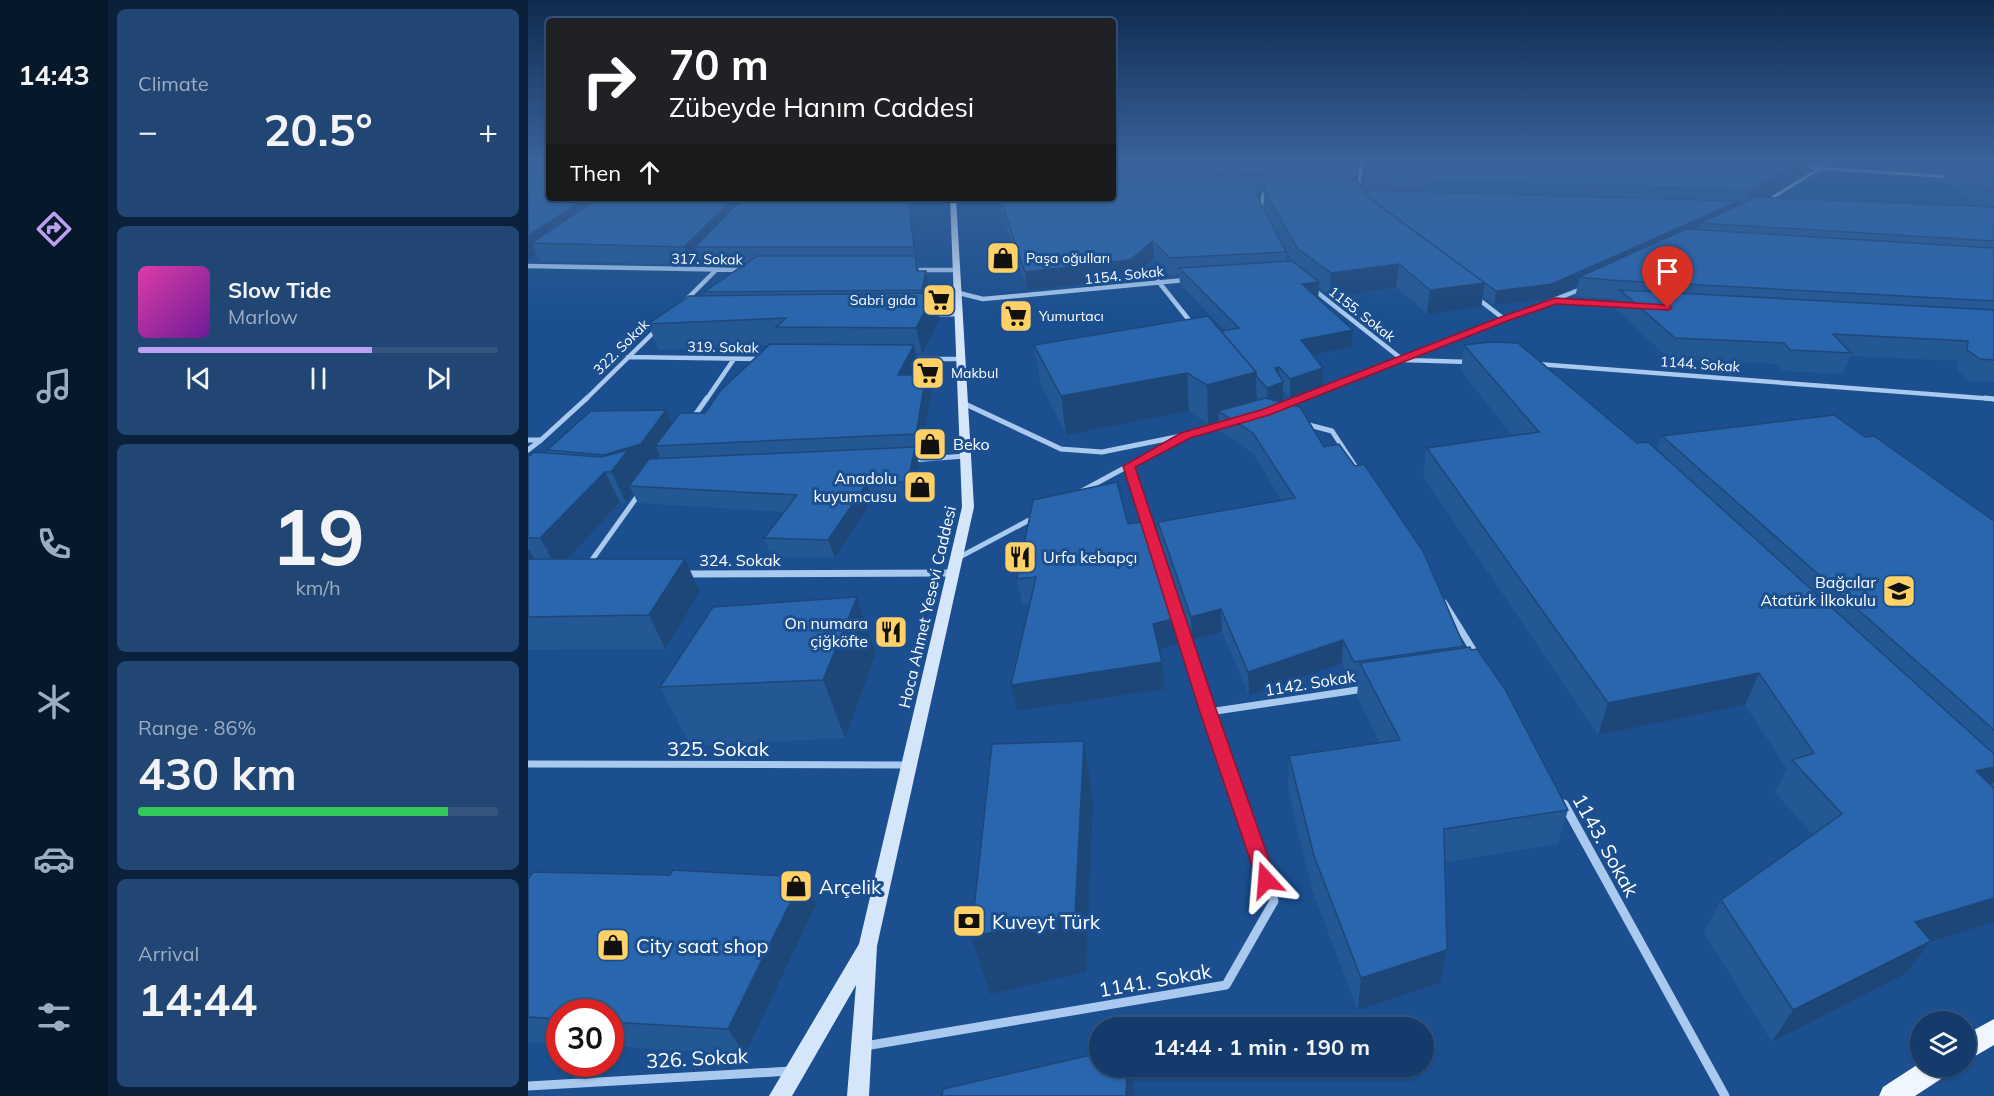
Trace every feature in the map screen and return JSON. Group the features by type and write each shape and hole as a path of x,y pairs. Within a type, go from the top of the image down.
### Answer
{"main road":[{"name":"Hoca Ahmet Yesevi Caddesi","path":"868,946 968,507 954,213"},
{"path":"858,1096 868,946"},
{"path":"780,1096 868,946"},
{"path":"1976,1042 1994,1031"},
{"path":"1892,1096 1921,1077"}],"street":[{"path":"1262,213 1265,220"},
{"path":"528,265 537,258"},
{"path":"694,268 702,260"},
{"name":"317. Sokak","path":"528,265 751,270"},
{"path":"677,309 716,270"},
{"path":"912,270 958,270"},
{"name":"1154. Sokak","path":"959,293 983,299 1192,279"},
{"path":"1158,281 1201,334"},
{"path":"1275,409 1555,301 1586,286"},
{"name":"1155. Sokak","path":"1312,288 1403,360"},
{"path":"1477,298 1504,319"},
{"path":"1555,301 1625,305"},
{"path":"925,315 960,314"},
{"name":"322. Sokak","path":"528,450 661,325"},
{"name":"319. Sokak","path":"628,357 770,359"},
{"path":"688,424 734,359"},
{"path":"902,359 962,359"},
{"path":"1403,360 1474,362"},
{"name":"1144. Sokak","path":"1544,372 1532,364 1994,399"},
{"path":"963,403 1061,449 1102,452 1185,435 1231,422"},
{"path":"1299,422 1332,432 1365,480"},
{"path":"1078,494 1185,435"},
{"path":"528,440 541,440"},
{"path":"910,460 965,456"},
{"path":"1129,466 1151,533"},
{"path":"581,574 642,490"},
{"path":"956,560 1037,516"},
{"name":"324. Sokak","path":"677,574 952,573"},
{"path":"1439,594 1480,661"},
{"name":"1141. Sokak","path":"861,1047 1226,985 1274,900 1176,612"},
{"name":"1142. Sokak","path":"1209,712 1368,688"},
{"name":"325. Sokak","path":"528,764 909,765"},
{"name":"1143. Sokak","path":"1559,795 1725,1096"},
{"name":"326. Sokak","path":"528,1086 795,1071"}],"building":[{"path":"528,213 563,213 528,236"},
{"path":"576,213 719,213 684,247 532,243"},
{"path":"728,213 910,213 914,247 695,247"},
{"path":"1005,213 1266,213 1286,252 1170,258 1153,241 1130,260 1025,272"},
{"path":"1278,213 1389,213 1485,283 1430,290 1399,264 1331,273 1297,248"},
{"path":"1390,213 1712,213 1552,284 1496,291"},
{"path":"1722,213 1994,213 1994,241 1700,223"},
{"path":"1686,229 1994,248 1994,301 1579,277"},
{"path":"757,256 915,256 917,271 926,271 922,290 704,292"},
{"path":"1292,261 1319,282 1302,284 1353,330 1301,340 1323,368 1290,379 1279,367 1275,368 1283,382 1267,388 1221,331 1239,328 1179,268"},
{"path":"1620,290 1994,310 1994,360 1980,359 1967,350 1968,341 1833,334 1851,353 1790,350 1784,343 1675,338"},
{"path":"934,293 916,328 776,327 786,318 648,324 689,296"},
{"path":"1208,316 1256,372 1207,385 1187,373 1061,396 1034,345"},
{"path":"1491,342 1518,343 1637,443 1648,442 1994,754 1994,767 1976,771 1994,788 1994,898 1915,922 1931,941 1793,1010 1721,900 1842,814 1792,760 1814,753 1759,673 1608,703 1427,448 1539,432 1464,345"},
{"path":"770,344 914,345 898,375 926,375 916,434 655,446 680,413 705,413 720,391"},
{"path":"1265,398 1300,407 1324,447 1339,444 1355,466 1364,464 1423,551 1464,646 1354,662 1343,640 1248,672 1221,609 1191,617 1158,522 1295,498 1253,433 1218,411"},
{"path":"666,410 641,444 604,455 547,450 591,411"},
{"name":"Bağcılar Atatürk İlkokulu","path":"1834,415 1865,437 1874,436 1994,521 1994,730 1662,436"},
{"path":"915,447 908,482 867,483 828,540 764,538 797,495 629,486 649,459"},
{"path":"628,450 611,472 605,472 540,538 528,538 528,455 534,452 601,457"},
{"path":"1117,482 1128,524 1148,521 1180,617 1153,624 1162,662 1011,685 1036,577 1017,579 1033,500"},
{"path":"528,559 685,559 649,615 528,617"},
{"path":"857,597 823,680 660,687 713,607"},
{"path":"1470,647 1471,650 1477,649 1505,689 1568,810 1444,829 1447,950 1361,978 1314,856 1289,756 1400,740 1360,663"},
{"path":"1084,741 1075,914 971,937 992,744"},
{"path":"673,870 803,877 728,1029 624,1023 624,999 546,999 546,1018 528,1017 528,879 533,872 670,875"},
{"path":"1089,1056 1089,1077 1127,1077 1126,1096 942,1096 943,1089"}],"place":[{"name":"Paşa oğulları","path":"1003,258"},
{"name":"Sabri gıda","path":"939,300"},
{"name":"Yumurtacı","path":"1016,316"},
{"name":"Makbul","path":"928,373"},
{"name":"Beko","path":"930,444"},
{"name":"Anadolu kuyumcusu","path":"920,487"},
{"name":"Urfa kebapçı","path":"1020,557"},
{"name":"Bağcılar Atatürk İlkokulu","path":"1899,591"},
{"name":"On numara çiğköfte","path":"891,632"},
{"name":"Arçelik","path":"796,886"},
{"name":"Kuveyt Türk","path":"969,921"},
{"name":"City saat shop","path":"613,945"}],"route":[{"path":"1266,880 1129,466 1185,435 1265,412 1359,378 1504,319 1555,301 1668,308"}]}
